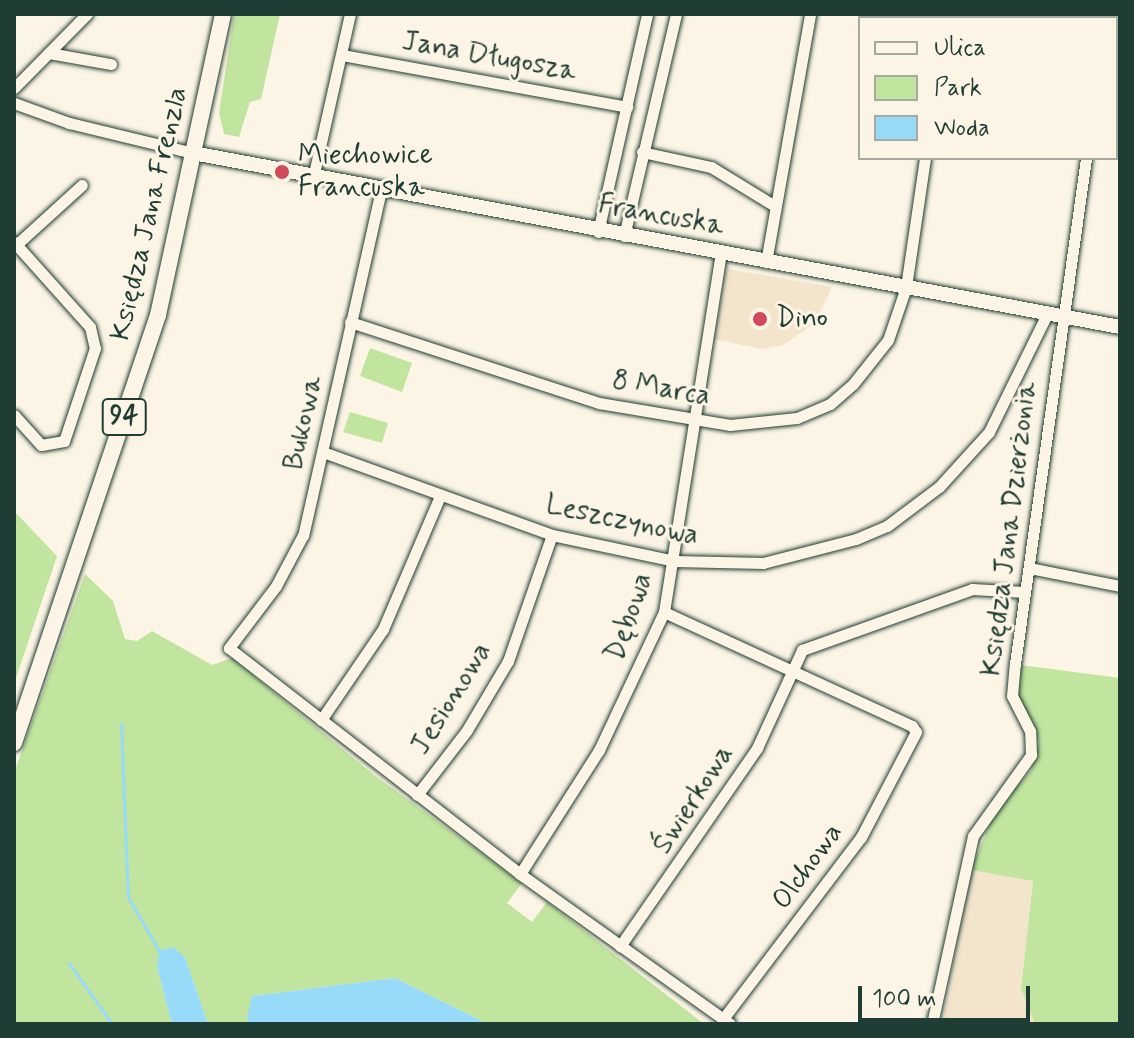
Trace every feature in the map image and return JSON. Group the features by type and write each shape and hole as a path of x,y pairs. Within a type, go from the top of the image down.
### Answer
{"main road":[{"name":"Księdza Jana Frenzla","path":"14,743 158,315 223,14"}],"street":[{"path":"14,88 87,14"},
{"path":"313,178 350,14"},
{"path":"598,232 647,14"},
{"path":"624,236 676,14"},
{"path":"766,262 810,14"},
{"path":"49,53 111,64"},
{"name":"Jana Długosza","path":"342,55 627,107"},
{"path":"14,103 69,123 193,153"},
{"path":"642,152 711,167 775,206"},
{"name":"Francuska","path":"193,153 598,232 1120,327"},
{"name":"8 Marca","path":"350,322 556,391 691,422 769,424 830,404 873,364 906,287 925,160"},
{"name":"Księdza Jana Dzierżonia","path":"932,1024 973,836 1031,755 1030,731 1012,696 1029,568 1054,315 1086,160"},
{"path":"14,415 41,445 64,441 95,348 90,327 15,244 82,185"},
{"name":"Bukowa","path":"321,720 229,648 292,563 323,452 381,190"},
{"name":"Dębowa","path":"520,874 599,750 664,612 674,561 691,422 721,253"},
{"name":"Leszczynowa","path":"323,452 552,535 674,561 763,563 810,554 887,526 939,487 989,432 1054,315"},
{"path":"440,496 383,629 321,720 520,874 726,1022"},
{"name":"Jesionowa","path":"417,795 467,730 508,661 552,535"},
{"path":"1029,568 1120,586"},
{"name":"Świerkowa","path":"620,946 728,793 807,645 878,626 972,589 1025,592"},
{"path":"664,612 793,672"},
{"name":"Olchowa","path":"726,1022 861,837 916,732 912,726 793,672"}],"shaded area":[{"path":"727,269 832,287 815,323 783,345 762,349 714,339"},
{"path":"971,870 1033,880 1021,989 1035,1024 942,1024"}],"green space":[{"path":"234,14 280,14 261,99 250,102 239,137 224,134 219,113"},
{"path":"370,348 412,363 402,392 360,376"},
{"path":"350,412 388,423 382,443 343,432"},
{"path":"14,511 57,556 14,684"},
{"path":"85,574 113,601 125,639 137,641 152,631 212,665 232,658 374,775 522,883 507,903 532,922 547,902 704,1024 488,1024 395,978 252,996 249,1024 208,1024 185,957 157,967 172,1024 14,1024 14,773"},
{"path":"1020,665 1120,678 1120,1024 1035,1024 1021,989 1033,881 971,870 996,809 1031,771 1039,742 1017,696"}],"water":[{"path":"173,947 185,957 208,1024 172,1024 157,967 159,951"},
{"path":"395,978 488,1024 249,1024 247,1018 252,996"}],"waterway":[{"path":"121,724 128,897 159,951"},
{"path":"69,963 112,1024"}],"place":[{"name":"Miechowice Francuska","path":"282,172"},
{"name":"Dino","path":"760,319"}]}
